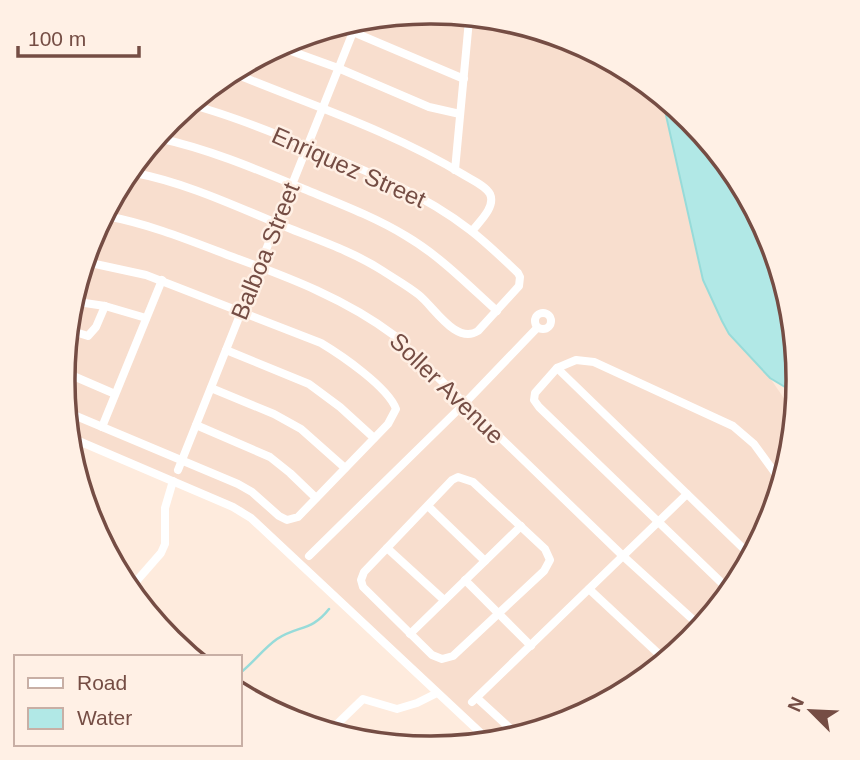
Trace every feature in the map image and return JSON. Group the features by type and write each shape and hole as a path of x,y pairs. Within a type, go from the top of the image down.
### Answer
{"street":[{"path":"454,170 468,27"},
{"path":"355,33 464,79"},
{"name":"Balboa Street","path":"178,470 338,68 348,34"},
{"path":"294,52 429,107 460,114"},
{"path":"243,77 400,141 488,191 491,198 485,215 472,231"},
{"name":"Enriquez Street","path":"202,108 307,146 396,184 444,211 472,231 518,273 520,282 497,311"},
{"path":"140,174 183,186 379,268 419,294 451,327 468,335 478,331 497,311 433,254 406,235 339,203 214,153 168,141"},
{"name":"Soller Avenue","path":"114,218 169,232 259,267 322,292 372,319 394,336 692,619"},
{"path":"77,416 182,459 252,492 287,520 298,517 393,418 397,409 393,401 341,355 301,335 162,280 128,269 94,263"},
{"path":"102,427 162,280"},
{"path":"83,303 146,318"},
{"path":"78,333 88,335 93,332 105,306"},
{"path":"309,556 464,404 537,328"},
{"path":"226,350 309,384 340,407 374,438"},
{"path":"722,583 537,404 535,393 557,368 576,360 594,362 724,421 754,444 773,471"},
{"path":"557,368 743,548"},
{"path":"75,377 115,394"},
{"path":"211,388 274,414 301,429 345,468"},
{"path":"196,425 270,457 316,498"},
{"path":"80,442 233,507 250,518 479,732"},
{"path":"463,477 473,482 521,526 545,549 550,559 544,571 448,659 432,655 361,584 364,572 452,481 463,477"},
{"path":"136,580 161,553 165,544 165,508 173,481"},
{"path":"508,727 474,700 687,494"},
{"path":"428,506 485,561"},
{"path":"410,634 521,526"},
{"path":"387,548 444,600"},
{"path":"465,580 531,646"},
{"path":"589,589 657,653"},
{"path":"338,723 363,699 397,709 437,693"}],"shaded area":[{"path":"430,24 499,31 544,43 608,72 628,84 666,115 703,280 729,334 770,378 785,400 773,472 749,537 726,578 697,614 664,647 628,676 587,699 544,717 483,731 243,508 80,438 75,403 75,357 81,311 102,244 134,182 163,146 196,113 232,84 252,72 316,43 361,31"}],"water":[{"path":"666,115 697,146 726,182 749,223 767,266 779,311 786,387 770,378 729,334 703,280"}],"waterway":[{"path":"242,671 277,639 310,625 329,609"}]}
